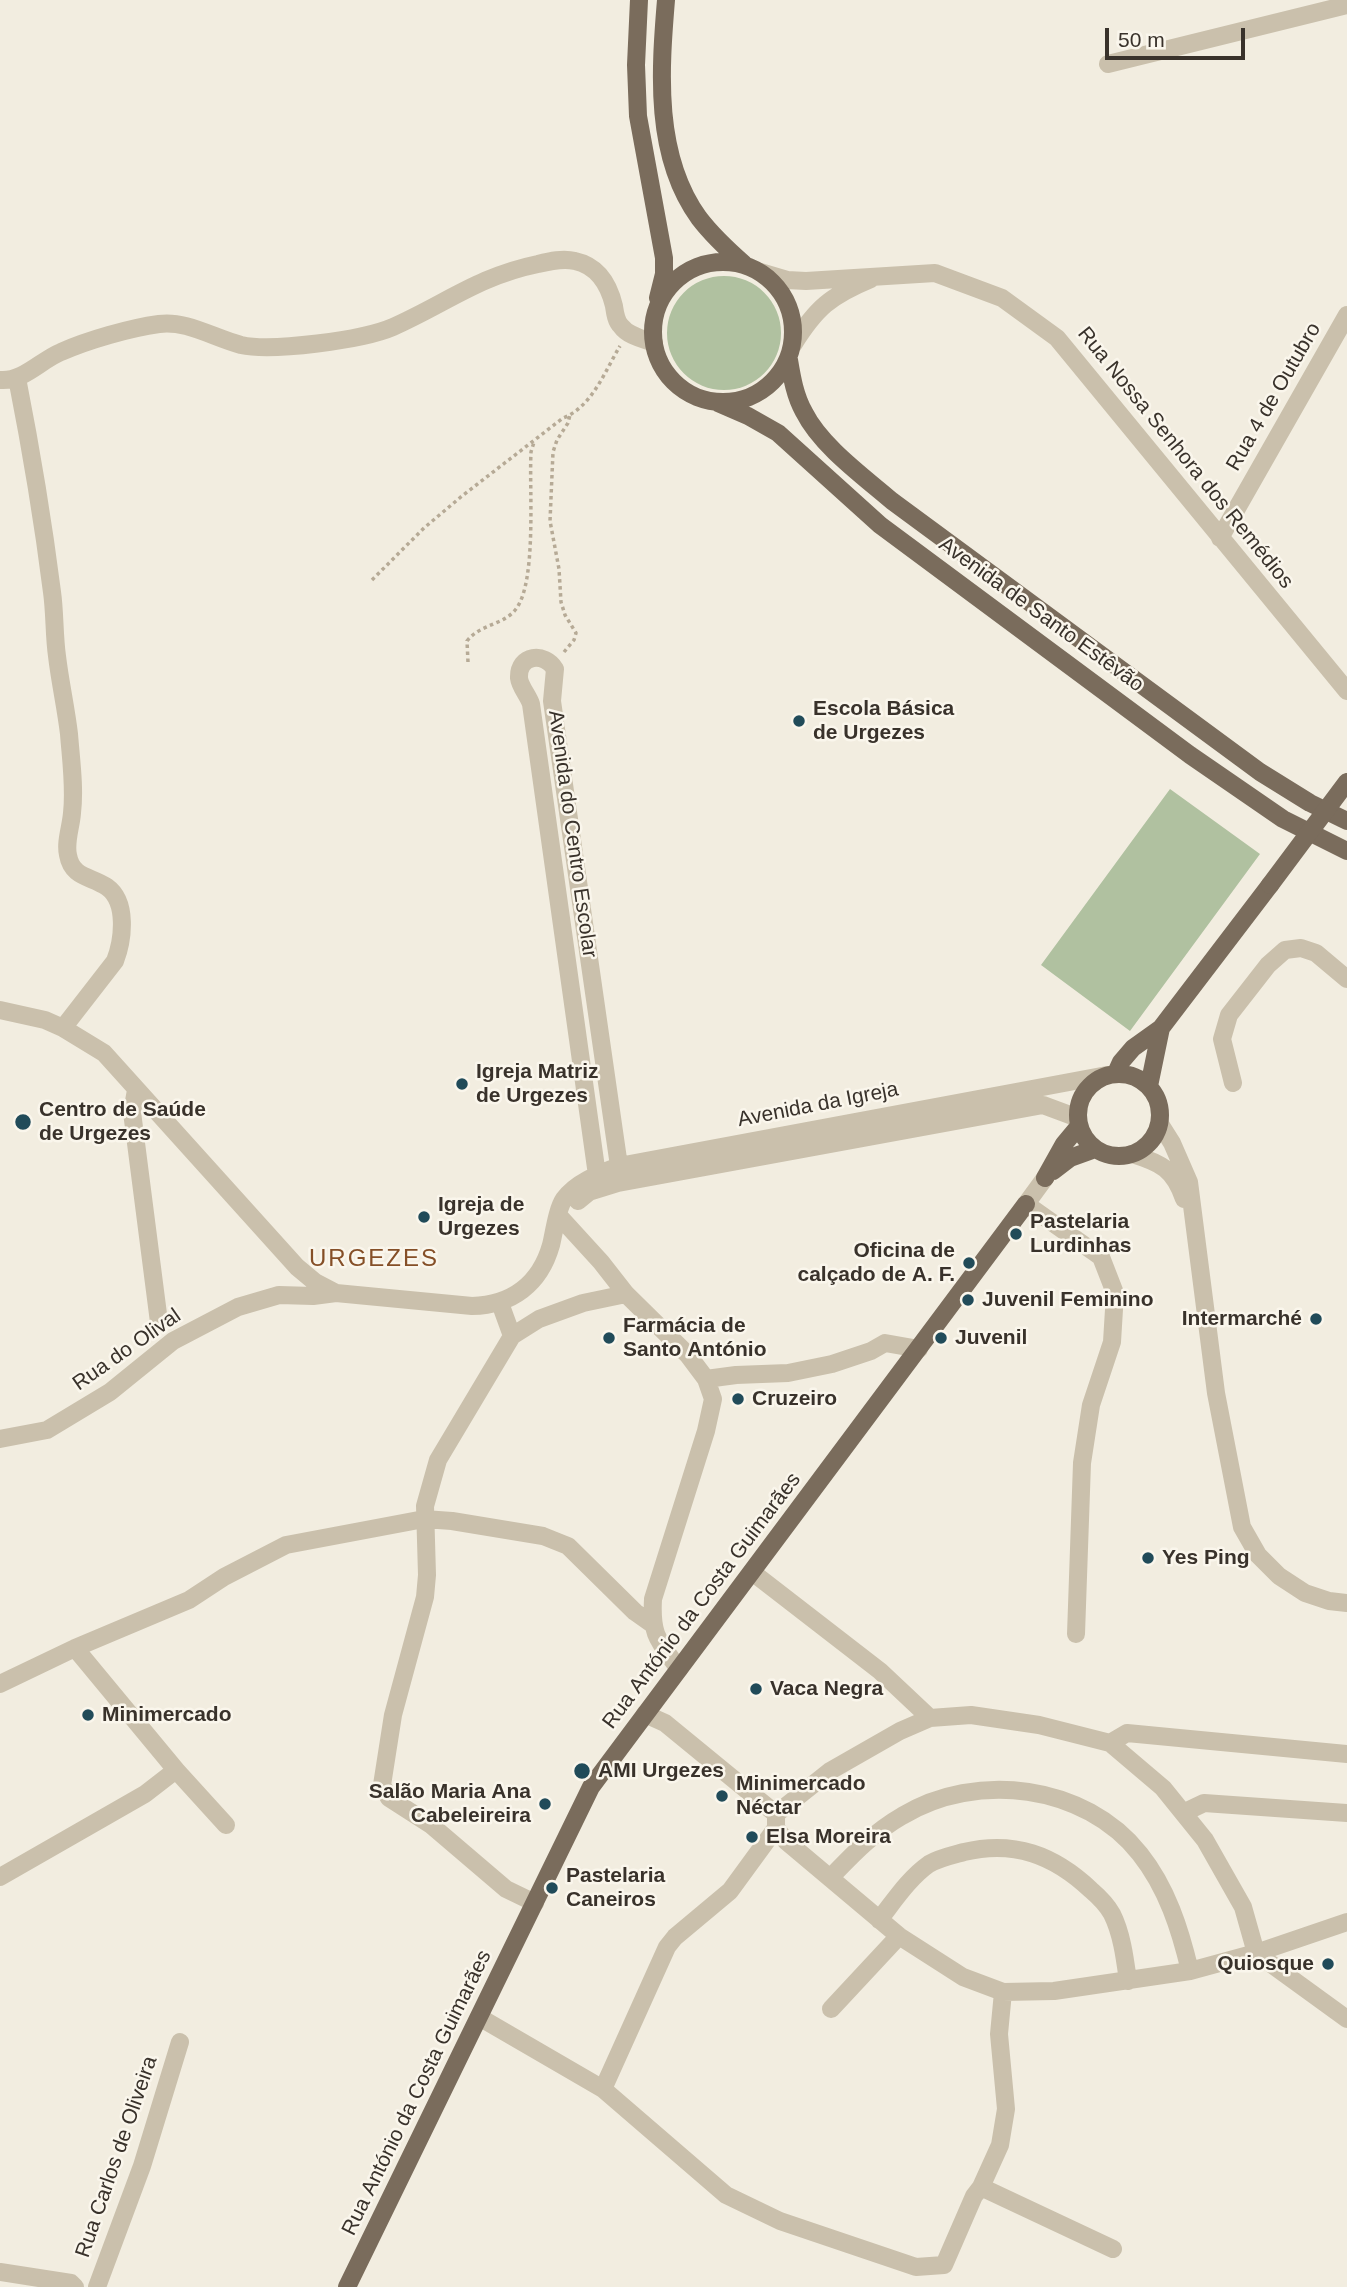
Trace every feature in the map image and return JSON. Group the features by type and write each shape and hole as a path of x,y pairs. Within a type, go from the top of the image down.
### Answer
{"main road":[{"path":"639,0 636,52 638,116 664,258 664,274 655,313 654,343 663,368 681,388 705,400 718,403 735,402 751,398 777,378 791,352 793,324 788,303 776,286 752,268 698,216 675,169 666,138 661,66 666,0"},
{"path":"655,313 670,286 695,268 724,262 752,268"},
{"name":"Avenida de Santo Estêvão","path":"791,352 797,396 813,426 844,459 892,501 1251,765 1289,791 1347,821"},
{"name":"Avenida de Santo Estêvão","path":"718,403 748,415 778,433 880,525 1190,755 1283,819 1347,851"},
{"path":"1112,1074 1139,1078 1157,1097 1161,1110 1160,1124 1150,1143 1132,1154 1107,1154 1095,1149 1085,1139 1079,1122 1079,1104 1085,1091 1095,1081 1112,1074 1133,1048 1161,1028 1347,782"},
{"path":"1149,1086 1161,1028"},
{"path":"1045,1178 1063,1144 1079,1122"},
{"name":"Rua António da Costa Guimarães","path":"1045,1178 1070,1158 1095,1149"},
{"name":"Rua António da Costa Guimarães","path":"347,2287 591,1787 1027,1204"}],"street":[{"path":"1108,64 1347,5"},
{"path":"63,1028 115,961 122,926 115,895 108,888 78,874 68,856 73,792 67,716 56,651 52,591 30,443 9,379 61,352 157,324 178,325 229,342 260,347 367,336 395,326 488,278 559,260 578,261 597,272 610,292 621,326 628,332 654,343"},
{"name":"Rua Nossa Senhora dos Remédios","path":"752,268 787,280 806,281 935,274 1002,298 1057,338 1347,691"},
{"name":"Rua Nossa Senhora dos Remédios","path":"791,352 807,322 826,302 881,275"},
{"name":"Rua 4 de Outubro","path":"1220,538 1347,315"},
{"name":"Avenida do Centro Escolar","path":"597,1175 531,705 519,679 521,669 531,658 539,656 551,663 556,676 552,701 619,1166"},
{"path":"1233,1083 1222,1039 1229,1015 1268,965 1285,950 1301,948 1316,953 1347,979"},
{"path":"0,1010 45,1020 104,1053 297,1267 324,1288 336,1293"},
{"name":"Avenida da Igreja","path":"500,1303 522,1292 533,1281 547,1259 563,1200 582,1183 619,1166 1112,1074"},
{"path":"136,1090 132,1112 159,1322"},
{"name":"Avenida da Igreja","path":"559,1216 589,1192 618,1183 1043,1105 1079,1122"},
{"path":"1160,1124 1172,1143 1189,1182 1216,1393 1241,1527 1258,1555 1279,1576 1305,1593 1329,1601 1347,1603"},
{"path":"1132,1154 1158,1163 1171,1172 1179,1185 1194,1229"},
{"name":"Rua António da Costa Guimarães","path":"1027,1204 1045,1178"},
{"path":"1027,1204 1101,1257 1115,1293 1112,1342 1091,1405 1082,1463 1076,1634"},
{"path":"559,1216 626,1294 688,1356 706,1379 713,1399 706,1431 653,1599 652,1624 658,1640 679,1669"},
{"path":"279,1295 290,1283 297,1267"},
{"name":"Rua do Olival","path":"0,1439 47,1430 110,1392 173,1341 238,1307 279,1295 313,1296 336,1293 472,1307 500,1303"},
{"path":"534,1903 506,1889 431,1825 389,1798 382,1785 393,1715 425,1597 425,1506 438,1460 512,1336 539,1319 583,1303 626,1294"},
{"path":"500,1303 512,1336"},
{"path":"706,1379 788,1373 832,1364 871,1352 886,1343 919,1349"},
{"path":"2,1678 189,1600 224,1577 286,1545 424,1519 543,1536 568,1546 635,1612 652,1624"},
{"path":"752,1572 880,1671 930,1718"},
{"path":"75,1648 176,1770 226,1825"},
{"path":"645,1714 666,1723 776,1821 786,1842 899,1936 963,1977 1003,1992 1054,1991 1190,1971 1256,1953 1347,1922"},
{"path":"603,2089 667,1947 675,1937 730,1891 776,1821 830,1771 900,1731 930,1718 971,1715 1039,1725 1110,1743 1163,1788 1205,1840 1243,1908 1256,1953 1347,2019"},
{"path":"1110,1743 1127,1733 1347,1754"},
{"path":"0,1877 145,1794 176,1770"},
{"path":"830,1878 870,1838 903,1815 948,1797 1003,1788 1068,1802 1103,1822 1139,1853 1167,1897 1190,1971"},
{"path":"1183,1813 1204,1804 1347,1813"},
{"path":"879,1920 920,1871 941,1859 988,1847 1043,1856 1076,1876 1111,1912 1124,1952 1128,1981"},
{"path":"831,2008 899,1936"},
{"path":"480,2017 603,2089 726,2195 780,2221 916,2267 944,2265 1000,2145 1006,2109 999,2034 1003,1992"},
{"name":"Rua Carlos de Oliveira","path":"97,2287 142,2166 180,2042"},
{"path":"981,2188 1113,2249"},
{"path":"0,2272 71,2283 75,2287"}],"path":[{"path":"372,580 424,528 534,440 581,408 628,332"},
{"path":"551,663 568,648 576,633 561,603 559,569 550,521 553,452 570,415"},
{"path":"468,662 467,641 473,632 502,620 516,610 524,594 528,572 531,452 534,440"}],"green space":[{"path":"724,276 746,281 764,293 776,311 781,333 776,355 764,373 746,385 724,390 702,385 684,373 672,355 667,333 672,311 684,293 702,281"},
{"path":"1170,789 1260,854 1130,1031 1041,965"}],"place":[{"name":"Escola Básica de Urgezes","path":"799,721"},
{"name":"Igreja Matriz de Urgezes","path":"462,1084"},
{"name":"Centro de Saúde de Urgezes","path":"23,1122"},
{"name":"Igreja de Urgezes","path":"424,1217"},
{"name":"Pastelaria Lurdinhas","path":"1016,1234"},
{"name":"Oficina de calçado de A. F.","path":"969,1263"},
{"name":"Juvenil Feminino","path":"968,1300"},
{"name":"Intermarché","path":"1316,1319"},
{"name":"Farmácia de Santo António","path":"609,1338"},
{"name":"Juvenil","path":"941,1338"},
{"name":"Cruzeiro","path":"738,1399"},
{"name":"Yes Ping","path":"1148,1558"},
{"name":"Vaca Negra","path":"756,1689"},
{"name":"Minimercado","path":"88,1715"},
{"name":"AMI Urgezes","path":"582,1771"},
{"name":"Minimercado Néctar","path":"722,1796"},
{"name":"Salão Maria Ana Cabeleireira","path":"545,1804"},
{"name":"Elsa Moreira","path":"752,1837"},
{"name":"Pastelaria Caneiros","path":"552,1888"},
{"name":"Quiosque","path":"1328,1964"}],"district":[{"name":"URGEZES","path":"374,1259"}]}
